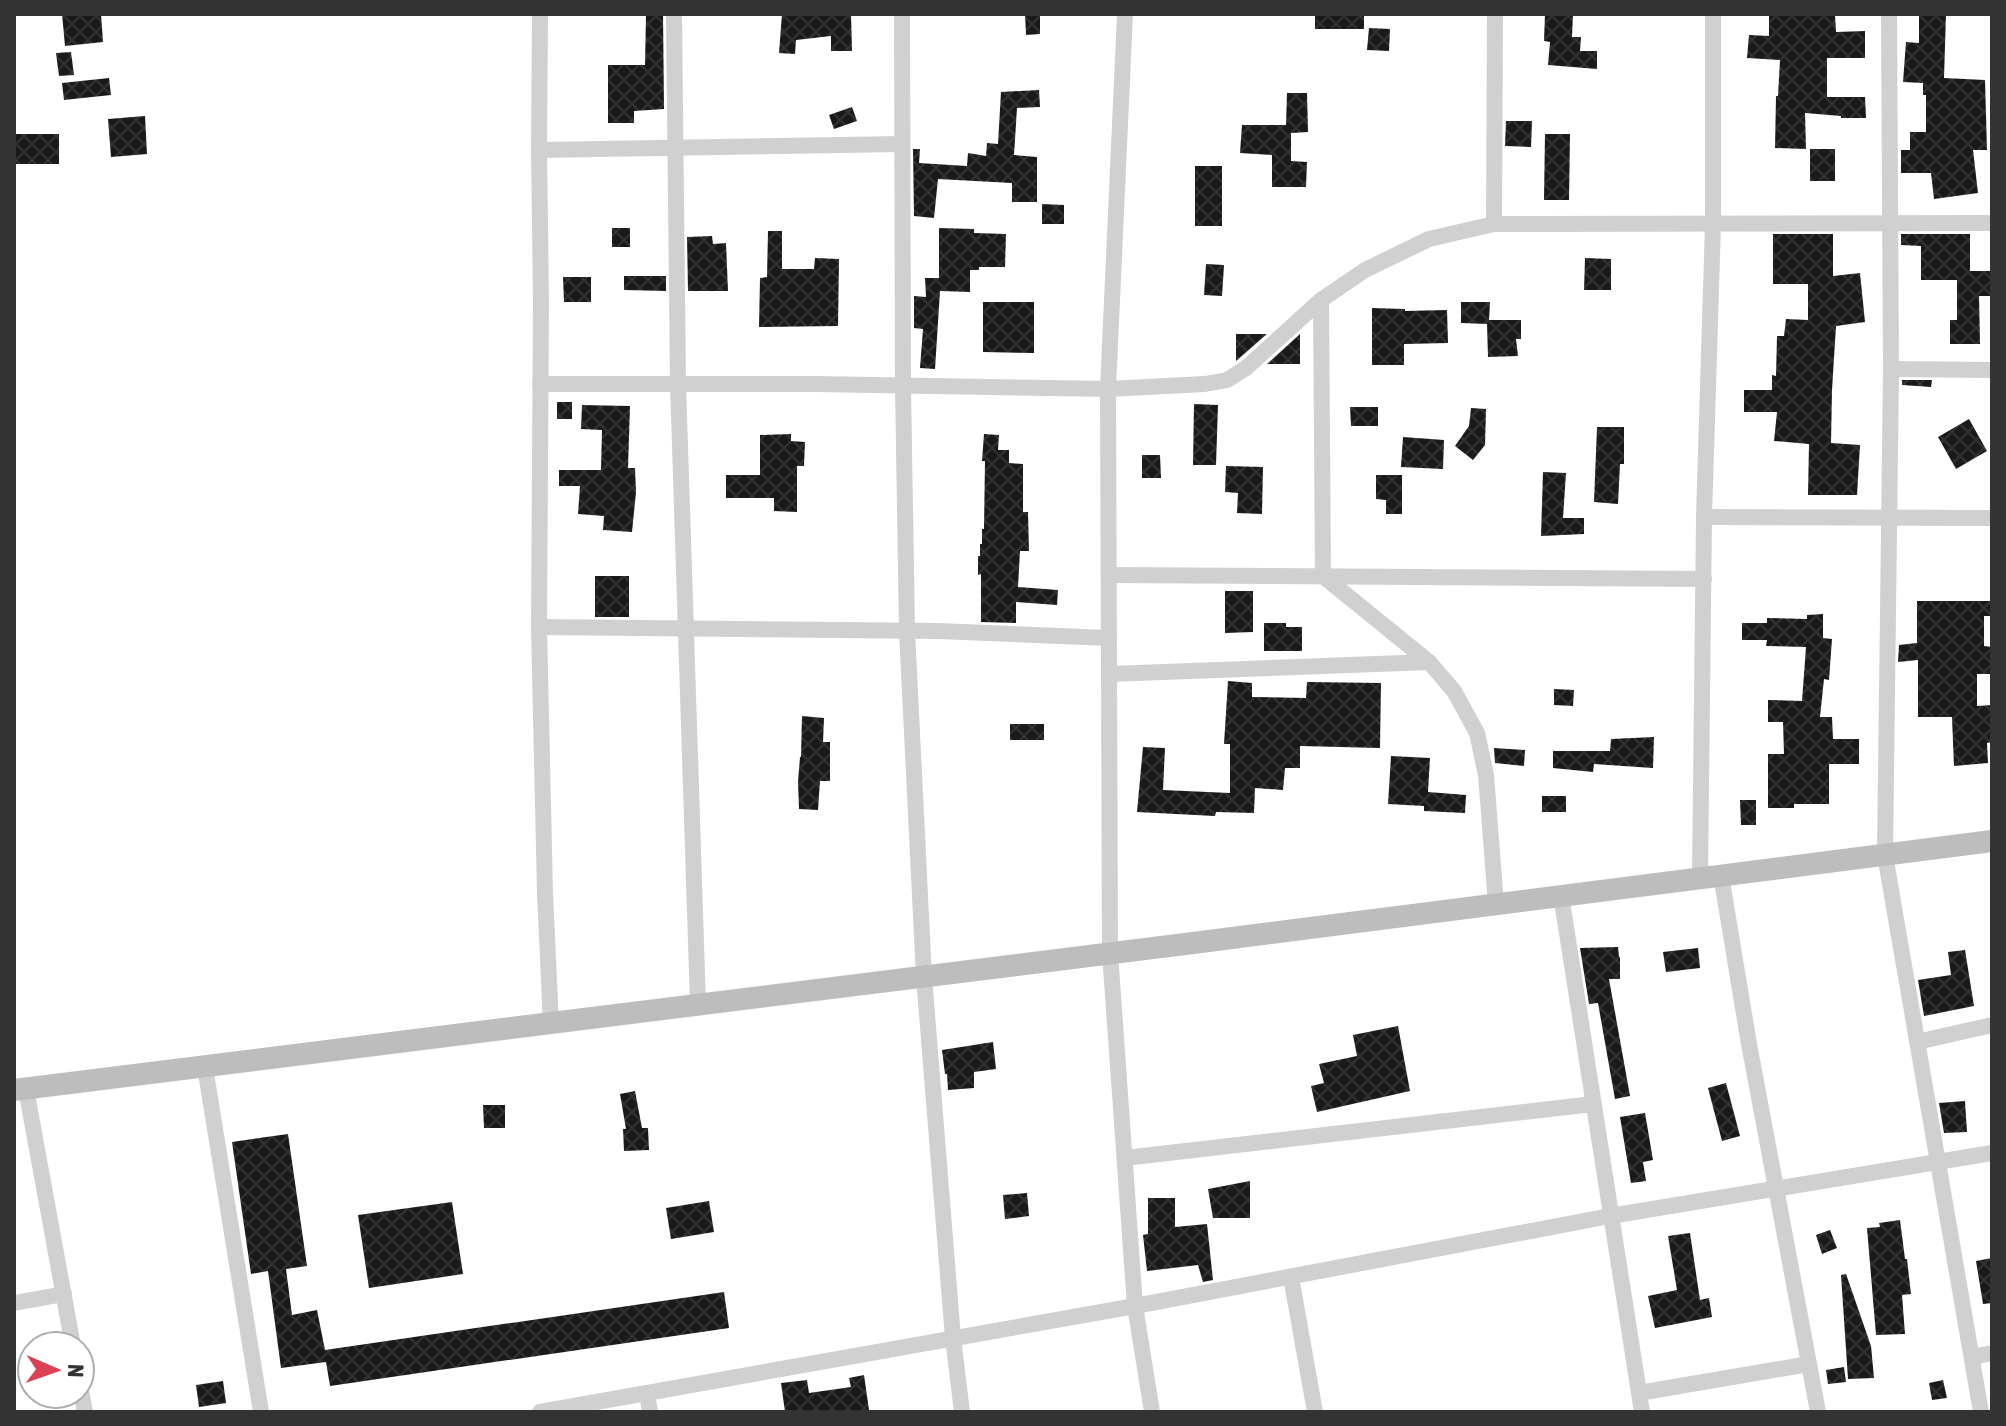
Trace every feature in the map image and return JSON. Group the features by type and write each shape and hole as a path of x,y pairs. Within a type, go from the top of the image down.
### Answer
{"main road":[{"path":"20,1089 1992,841"}],"street":[{"path":"540,14 539,627 551,1024"},
{"path":"674,14 678,384 698,1005"},
{"path":"902,14 907,631 924,977 953,1338 962,1412"},
{"path":"1125,14 1108,389 1110,953 1135,1306 1152,1412"},
{"path":"1494,224 1495,14"},
{"path":"1713,14 1713,224 1704,517 1710,876 1749,1044 1818,1412"},
{"path":"1889,14 1891,369 1885,855 1981,1412"},
{"path":"539,150 902,144"},
{"path":"540,384 1108,389 1205,384 1227,380 1246,368 1321,300 1365,270 1429,239 1494,224 1992,223"},
{"path":"1321,300 1323,576"},
{"path":"1891,369 1992,370"},
{"path":"1704,517 1992,518"},
{"path":"1109,575 1704,579"},
{"path":"1323,576 1429,662 1454,691 1477,733 1486,775 1496,904"},
{"path":"539,627 907,631 1109,638"},
{"path":"1109,674 1429,662"},
{"path":"1561,895 1642,1412"},
{"path":"1917,1042 1992,1025"},
{"path":"205,1067 261,1412"},
{"path":"20,1089 70,1330"},
{"path":"1125,1158 1593,1104"},
{"path":"540,1412 1135,1306 1610,1216 1992,1153"},
{"path":"1291,1277 1315,1412"},
{"path":"14,1303 64,1294"},
{"path":"1972,1357 1992,1353"},
{"path":"1639,1393 1809,1364"},
{"path":"647,1393 650,1412"}],"building":[{"path":"62,14 101,14 103,42 65,46"},
{"path":"646,14 663,14 664,109 634,111 634,123 608,123 608,65 645,65"},
{"path":"782,14 851,14 852,51 831,51 831,36 796,40 795,54 779,53"},
{"path":"1025,14 1040,14 1040,34 1026,35"},
{"path":"1315,14 1364,14 1364,29 1315,29"},
{"path":"1545,14 1573,14 1572,37 1581,37 1580,51 1597,51 1597,69 1548,65 1550,42 1544,41"},
{"path":"1769,14 1835,15 1836,32 1865,31 1865,58 1827,58 1827,97 1865,97 1866,118 1805,113 1806,149 1775,148 1780,60 1747,58 1749,35 1769,36"},
{"path":"1919,14 1946,14 1944,78 1985,80 1987,150 1973,150 1978,193 1934,199 1931,173 1901,173 1901,150 1910,150 1910,132 1926,132 1923,83 1903,82 1906,42 1919,43"},
{"path":"1369,28 1390,29 1389,51 1367,50"},
{"path":"71,52 74,75 59,76 56,53"},
{"path":"109,78 111,95 64,100 62,83"},
{"path":"1039,90 1040,107 1017,108 1014,155 1037,157 1037,202 1012,202 1012,183 938,179 934,218 914,216 913,149 920,149 919,163 967,166 968,153 986,156 987,143 998,144 1001,92"},
{"path":"1287,93 1307,93 1308,132 1291,133 1291,161 1307,162 1306,187 1272,187 1272,155 1240,153 1242,125 1286,125"},
{"path":"852,107 857,121 834,129 829,115"},
{"path":"145,116 147,154 111,157 108,119"},
{"path":"1506,121 1532,121 1531,147 1505,146"},
{"path":"14,134 59,134 59,164 14,164"},
{"path":"1545,134 1570,134 1569,200 1544,200"},
{"path":"1810,149 1835,149 1835,181 1810,181"},
{"path":"1195,166 1222,166 1222,226 1195,226"},
{"path":"1042,204 1064,205 1064,224 1042,224"},
{"path":"612,228 630,228 630,247 612,247"},
{"path":"939,228 1006,234 1005,267 970,270 970,292 940,291 935,369 920,368 923,329 914,328 914,296 926,297 925,278 939,278"},
{"path":"768,231 782,231 782,269 814,269 815,258 839,259 838,326 759,327 760,278 767,277"},
{"path":"1773,234 1833,234 1833,276 1860,273 1865,322 1836,326 1831,443 1860,445 1857,495 1808,495 1809,444 1774,441 1777,412 1744,412 1744,390 1772,390 1772,375 1776,376 1777,336 1784,336 1786,319 1808,320 1808,284 1773,284"},
{"path":"1901,234 1970,234 1970,271 1992,271 1992,296 1979,296 1980,344 1950,344 1950,320 1957,320 1957,280 1921,280 1921,246 1901,245"},
{"path":"712,236 713,244 726,243 728,291 688,291 687,237"},
{"path":"1585,258 1611,259 1611,290 1584,290"},
{"path":"1206,264 1224,265 1222,296 1204,295"},
{"path":"624,276 666,276 666,291 624,290"},
{"path":"563,277 591,277 591,302 564,302"},
{"path":"983,302 1034,302 1034,353 983,352"},
{"path":"1461,302 1490,302 1489,320 1521,320 1521,339 1516,339 1518,356 1488,357 1487,324 1461,323"},
{"path":"1372,308 1447,310 1448,343 1404,344 1404,365 1372,365"},
{"path":"1236,334 1267,334 1236,361"},
{"path":"1300,334 1300,364 1267,364"},
{"path":"1902,380 1932,380 1931,387 1902,385"},
{"path":"557,402 572,402 572,419 557,419"},
{"path":"1194,404 1218,405 1216,465 1193,465"},
{"path":"582,405 630,406 628,468 635,468 636,492 632,532 603,530 604,516 578,514 580,486 559,486 559,470 601,470 602,430 581,429"},
{"path":"1350,407 1378,407 1378,426 1351,426"},
{"path":"1471,408 1486,409 1485,445 1473,460 1455,446 1469,426"},
{"path":"1969,419 1987,451 1956,469 1938,437"},
{"path":"1597,427 1624,427 1624,464 1620,464 1618,504 1594,502"},
{"path":"791,434 791,441 805,442 804,466 797,466 797,512 774,511 774,498 726,498 726,475 760,475 760,435"},
{"path":"984,434 999,435 998,450 1009,450 1009,463 1023,464 1023,512 1028,512 1029,551 1020,551 1018,587 1058,590 1057,605 1016,602 1016,623 981,622 978,556 984,529"},
{"path":"1403,437 1444,440 1443,469 1401,467"},
{"path":"1142,455 1160,455 1161,478 1142,478"},
{"path":"1226,466 1263,467 1262,514 1237,513 1238,493 1225,492"},
{"path":"1543,472 1566,473 1563,518 1584,518 1584,534 1541,536"},
{"path":"1376,475 1402,475 1402,514 1386,514 1386,500 1376,499"},
{"path":"595,576 629,576 629,617 595,617"},
{"path":"1225,591 1253,591 1253,632 1225,633"},
{"path":"1917,601 1992,601 1992,616 1984,616 1984,646 1992,647 1992,674 1977,674 1977,706 1992,705 1992,742 1987,743 1988,763 1954,766 1952,717 1918,717 1918,660 1898,662 1899,645 1917,643"},
{"path":"1823,614 1823,638 1832,639 1829,680 1824,679 1820,717 1832,717 1833,739 1859,739 1859,764 1829,764 1829,804 1768,808 1768,754 1784,754 1783,722 1768,722 1768,700 1802,701 1806,647 1766,646 1767,640 1742,640 1742,623 1767,623 1767,618 1807,619 1807,615"},
{"path":"1264,623 1302,627 1302,651 1264,651"},
{"path":"1228,681 1252,683 1252,697 1306,698 1307,682 1381,683 1380,748 1300,746 1300,768 1285,768 1283,790 1255,788 1254,813 1216,812 1215,816 1137,812 1143,747 1165,748 1163,790 1230,793 1230,744 1224,744"},
{"path":"1554,689 1574,690 1573,706 1554,705"},
{"path":"802,716 824,718 823,742 830,742 830,781 820,781 818,810 799,809"},
{"path":"1010,724 1044,724 1044,740 1010,740"},
{"path":"1654,737 1653,768 1594,764 1593,772 1553,768 1553,751 1610,751 1611,739"},
{"path":"1494,748 1525,750 1524,766 1495,763"},
{"path":"1391,756 1430,758 1428,792 1466,795 1465,813 1424,811 1424,806 1388,804"},
{"path":"1542,796 1566,796 1566,812 1542,812"},
{"path":"1740,800 1756,800 1756,825 1741,825"},
{"path":"1618,947 1620,979 1609,979 1630,1096 1615,1099 1598,1003 1589,1004 1580,948"},
{"path":"1698,948 1700,968 1666,972 1663,952"},
{"path":"1965,950 1974,1006 1924,1016 1918,980 1951,975 1948,952"},
{"path":"1398,1026 1410,1091 1317,1112 1311,1086 1324,1083 1319,1064 1357,1056 1353,1035"},
{"path":"993,1042 996,1069 974,1072 974,1088 948,1090 942,1050"},
{"path":"1726,1083 1740,1136 1722,1141 1708,1088"},
{"path":"635,1091 642,1128 648,1128 649,1150 624,1151 623,1129 626,1129 620,1094"},
{"path":"1965,1101 1967,1132 1944,1133 1939,1103"},
{"path":"483,1105 505,1105 505,1128 484,1128"},
{"path":"1645,1113 1653,1160 1643,1162 1646,1181 1631,1183 1620,1117"},
{"path":"288,1134 307,1266 286,1269 292,1315 317,1310 325,1350 724,1292 729,1328 330,1386 326,1362 281,1368 268,1271 251,1274 232,1142"},
{"path":"1250,1181 1250,1218 1213,1218 1208,1189"},
{"path":"1027,1193 1029,1216 1005,1219 1003,1195"},
{"path":"1148,1198 1175,1198 1175,1227 1207,1224 1213,1280 1203,1282 1198,1265 1147,1271 1143,1235 1148,1234"},
{"path":"709,1201 714,1232 671,1239 666,1208"},
{"path":"452,1202 463,1274 369,1288 358,1215"},
{"path":"1900,1220 1911,1294 1902,1295 1905,1334 1876,1335 1867,1228"},
{"path":"1830,1230 1837,1248 1822,1254 1816,1235"},
{"path":"1690,1233 1700,1300 1709,1298 1712,1317 1655,1328 1648,1296 1677,1290 1668,1236"},
{"path":"1992,1258 1992,1303 1983,1304 1976,1261"},
{"path":"1846,1274 1871,1346 1874,1378 1848,1379 1841,1275"},
{"path":"1844,1367 1846,1382 1828,1384 1826,1370"},
{"path":"864,1375 869,1410 785,1412 781,1383 807,1380 809,1393 851,1387 849,1378"},
{"path":"1943,1380 1947,1398 1932,1400 1929,1383"},
{"path":"223,1381 226,1403 199,1407 196,1385"}]}
